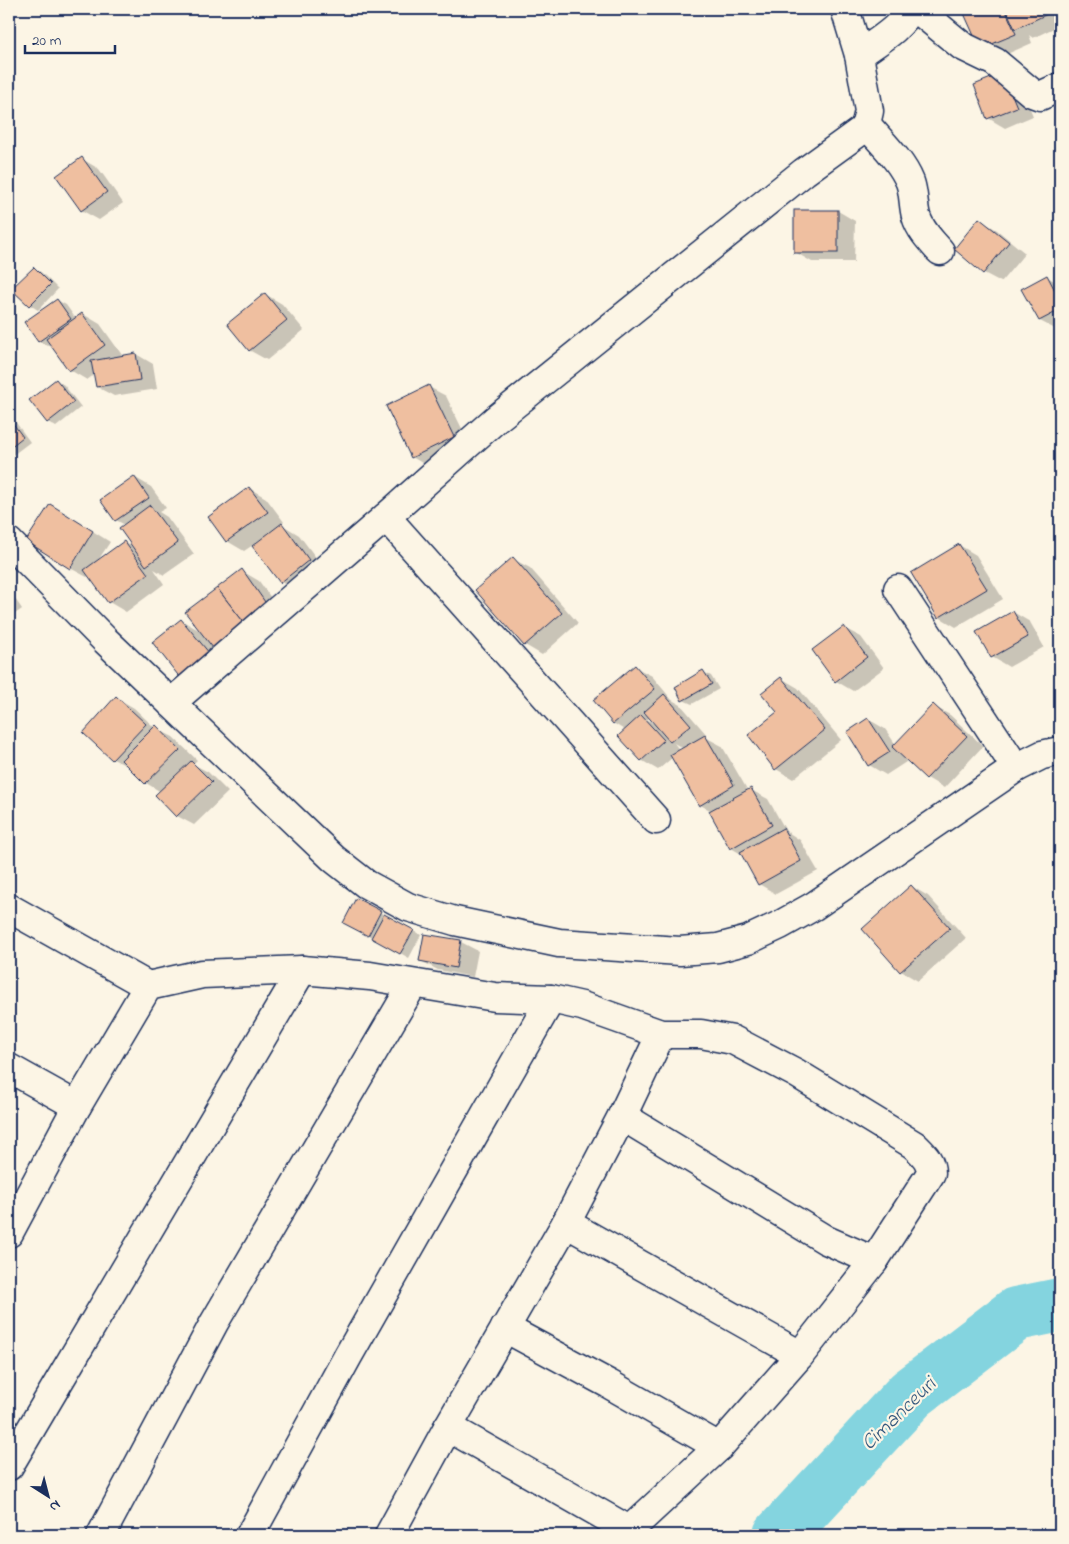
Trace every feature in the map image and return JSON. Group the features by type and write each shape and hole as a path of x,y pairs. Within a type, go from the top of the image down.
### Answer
{"street":[{"path":"171,703 495,420 804,172 862,130 866,124 869,111 859,55 845,9"},
{"path":"859,55 890,33 908,15 910,9"},
{"path":"917,9 962,46 995,62 1032,93 1040,96 1060,87"},
{"path":"866,124 900,165 910,181 914,193 916,217 922,229 940,251"},
{"path":"386,517 656,820"},
{"path":"9,542 106,641 334,858 366,884 408,906 455,921 568,944 680,951 718,948 748,940 780,926 814,906 1016,768 1042,755 1060,751"},
{"path":"898,589 1016,768"},
{"path":"9,908 148,986 202,974 302,970 370,976 495,997 551,999 582,1006 661,1034 701,1034 733,1040 796,1072 914,1145 922,1152 931,1165 931,1173 874,1261 800,1356 718,1447 627,1533 448,1427"},
{"path":"9,1466 302,970"},
{"path":"100,1535 214,1324 413,984"},
{"path":"11,1222 148,986"},
{"path":"250,1535 348,1356 551,999"},
{"path":"389,1535 448,1427 566,1223 622,1116 661,1034"},
{"path":"9,1068 77,1106"},
{"path":"622,1116 826,1240 874,1261"},
{"path":"566,1223 800,1356"},
{"path":"505,1328 609,1384 718,1447"}],"building":[{"path":"962,9 1005,9 1016,34 980,49"},
{"path":"1006,9 1058,9 1015,29"},
{"path":"1003,73 1017,107 987,119 974,85"},
{"path":"82,157 107,192 81,211 56,176"},
{"path":"794,210 838,210 838,253 794,253"},
{"path":"979,218 1009,242 983,274 954,249"},
{"path":"34,267 51,284 29,306 11,289"},
{"path":"1047,275 1060,300 1060,310 1039,321 1021,289"},
{"path":"265,293 287,320 249,351 227,324"},
{"path":"57,299 71,319 38,342 24,322"},
{"path":"82,313 105,345 69,371 46,339"},
{"path":"136,353 140,380 96,387 91,361"},
{"path":"56,379 74,402 47,423 29,400"},
{"path":"429,385 454,437 411,458 386,406"},
{"path":"9,418 23,437 9,448"},
{"path":"134,476 149,498 115,521 100,500"},
{"path":"249,487 268,512 226,542 208,517"},
{"path":"50,504 93,531 70,569 26,541"},
{"path":"150,505 178,543 146,566 119,528"},
{"path":"282,523 309,560 280,583 252,546"},
{"path":"124,541 148,574 108,603 84,570"},
{"path":"959,544 987,589 938,618 911,573"},
{"path":"513,557 562,613 524,646 475,590"},
{"path":"242,569 272,612 249,629 217,588"},
{"path":"217,588 249,629 217,653 185,612"},
{"path":"1013,611 1028,637 991,658 976,632"},
{"path":"181,619 215,660 185,684 152,642"},
{"path":"844,626 867,657 835,682 812,650"},
{"path":"635,665 655,689 613,724 593,700"},
{"path":"703,670 712,684 682,701 675,687"},
{"path":"781,677 825,730 775,770 748,735 777,712 761,693"},
{"path":"664,694 691,725 670,742 644,712"},
{"path":"116,696 146,724 112,760 83,733"},
{"path":"933,704 967,736 926,779 892,747"},
{"path":"641,715 664,740 641,761 618,736"},
{"path":"868,718 890,752 868,766 847,732"},
{"path":"156,725 180,750 145,784 121,760"},
{"path":"705,735 734,785 699,806 670,755"},
{"path":"191,761 212,782 176,817 155,795"},
{"path":"751,788 772,825 730,849 709,811"},
{"path":"783,828 801,861 758,885 740,852"},
{"path":"911,885 950,928 900,972 862,929"},
{"path":"356,898 381,911 368,936 343,923"},
{"path":"384,914 414,930 400,954 371,938"},
{"path":"424,934 461,940 456,968 419,961"}],"waterway":[{"name":"Cimanceuri","path":"780,1535 911,1394 1016,1314 1060,1305"}]}
